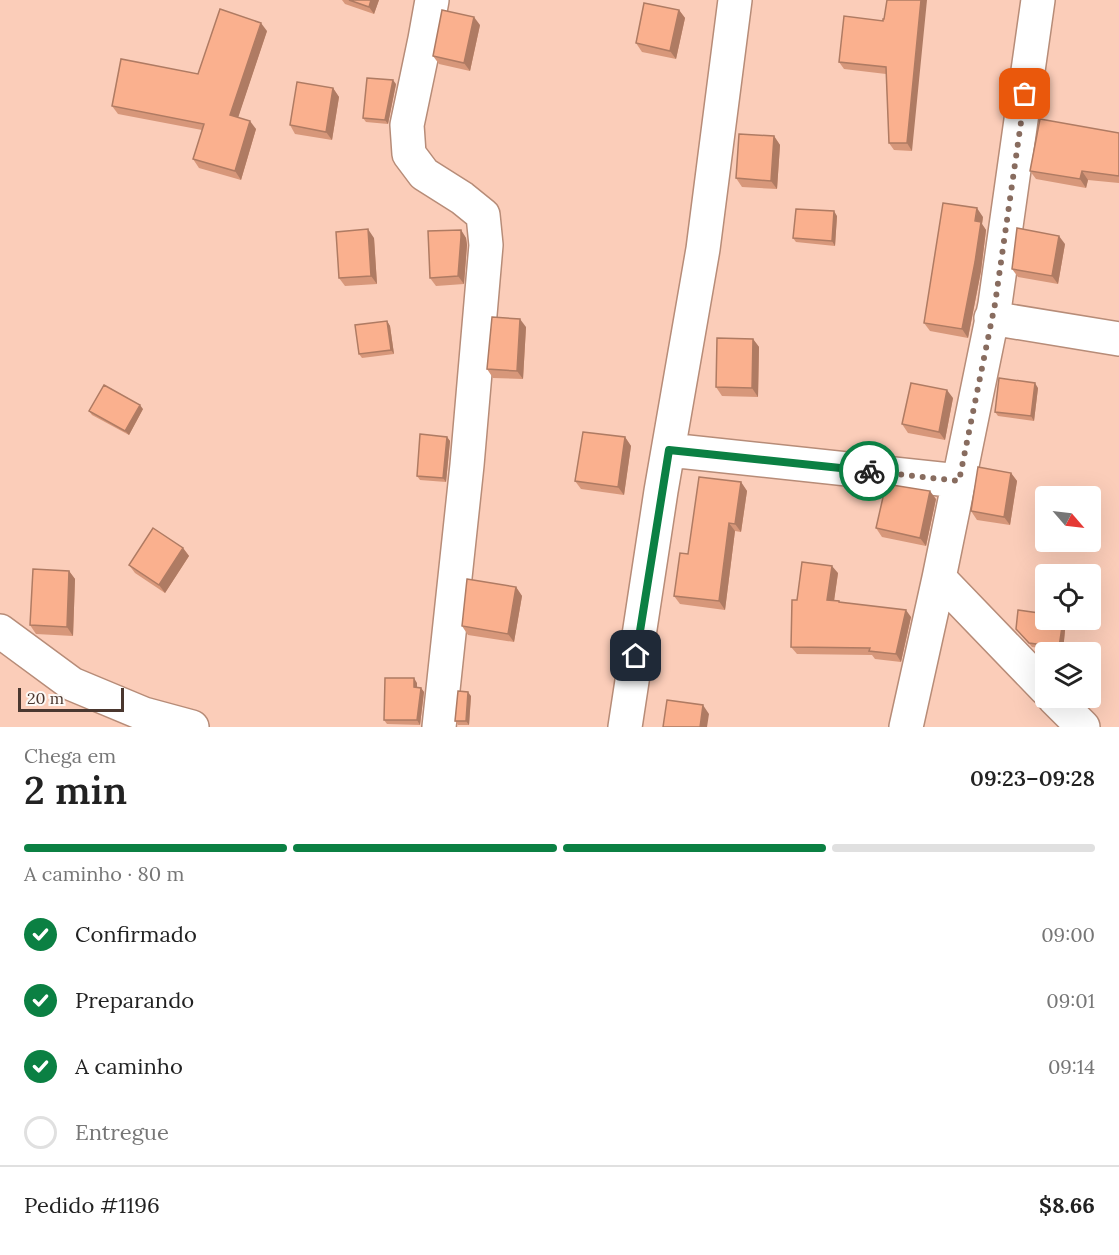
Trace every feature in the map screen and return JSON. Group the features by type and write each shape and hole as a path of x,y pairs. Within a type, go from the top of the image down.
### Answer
{"street":[{"path":"432,0 407,125 409,154 424,174 462,198 483,215 486,244 467,465 439,727"},
{"path":"625,727 703,249 735,0"},
{"path":"906,727 995,304 1038,0"},
{"path":"991,318 1119,339"},
{"path":"669,450 959,481"},
{"path":"939,578 1035,678"},
{"path":"0,632 72,684 144,714 192,727"},
{"path":"1064,708 1083,727"}],"building":[{"path":"349,0 371,0 369,7"},
{"path":"887,0 921,0 907,143 889,143 886,67 839,62 844,16 883,21"},
{"path":"644,3 679,10 670,51 636,43"},
{"path":"220,9 261,23 230,115 250,121 235,171 193,159 204,124 112,106 121,59 198,74"},
{"path":"442,10 474,17 464,63 433,56"},
{"path":"367,78 393,80 385,120 363,118"},
{"path":"297,82 333,88 326,132 290,125"},
{"path":"1040,119 1119,133 1119,176 1082,171 1080,179 1030,171"},
{"path":"739,134 774,136 771,181 736,178"},
{"path":"943,203 977,208 975,221 981,222 962,329 924,323"},
{"path":"796,209 834,211 832,241 793,238"},
{"path":"1017,228 1059,236 1052,276 1012,269"},
{"path":"368,229 371,276 339,278 336,232"},
{"path":"461,230 458,276 430,278 428,231"},
{"path":"492,317 520,319 517,371 487,369"},
{"path":"387,321 391,350 359,354 355,325"},
{"path":"717,338 753,339 752,388 716,387"},
{"path":"999,378 1035,383 1031,416 995,412"},
{"path":"911,383 947,390 939,432 902,424"},
{"path":"104,385 140,405 125,431 89,411"},
{"path":"583,432 625,437 618,487 575,481"},
{"path":"420,434 447,437 443,478 417,476"},
{"path":"978,467 1011,473 1004,517 971,511"},
{"path":"699,477 741,482 735,524 729,523 719,601 674,596 680,553 688,554"},
{"path":"886,484 930,491 920,538 876,528"},
{"path":"153,528 183,548 159,585 129,565"},
{"path":"802,562 832,566 827,600 906,610 896,654 869,651 870,648 791,647 792,600 797,600"},
{"path":"33,569 69,571 67,627 30,625"},
{"path":"467,579 516,587 508,634 462,626"},
{"path":"1018,610 1035,612 1035,630 1062,630 1060,642 1029,643 1016,629"},
{"path":"385,678 414,678 414,687 421,688 417,720 384,720"},
{"path":"458,691 468,692 466,721 455,721"},
{"path":"667,700 703,705 700,727 663,727"}],"way so far":[{"path":"869,471 959,481 995,304 1025,94"}],"route":[{"path":"636,656 669,450 869,471"}]}
